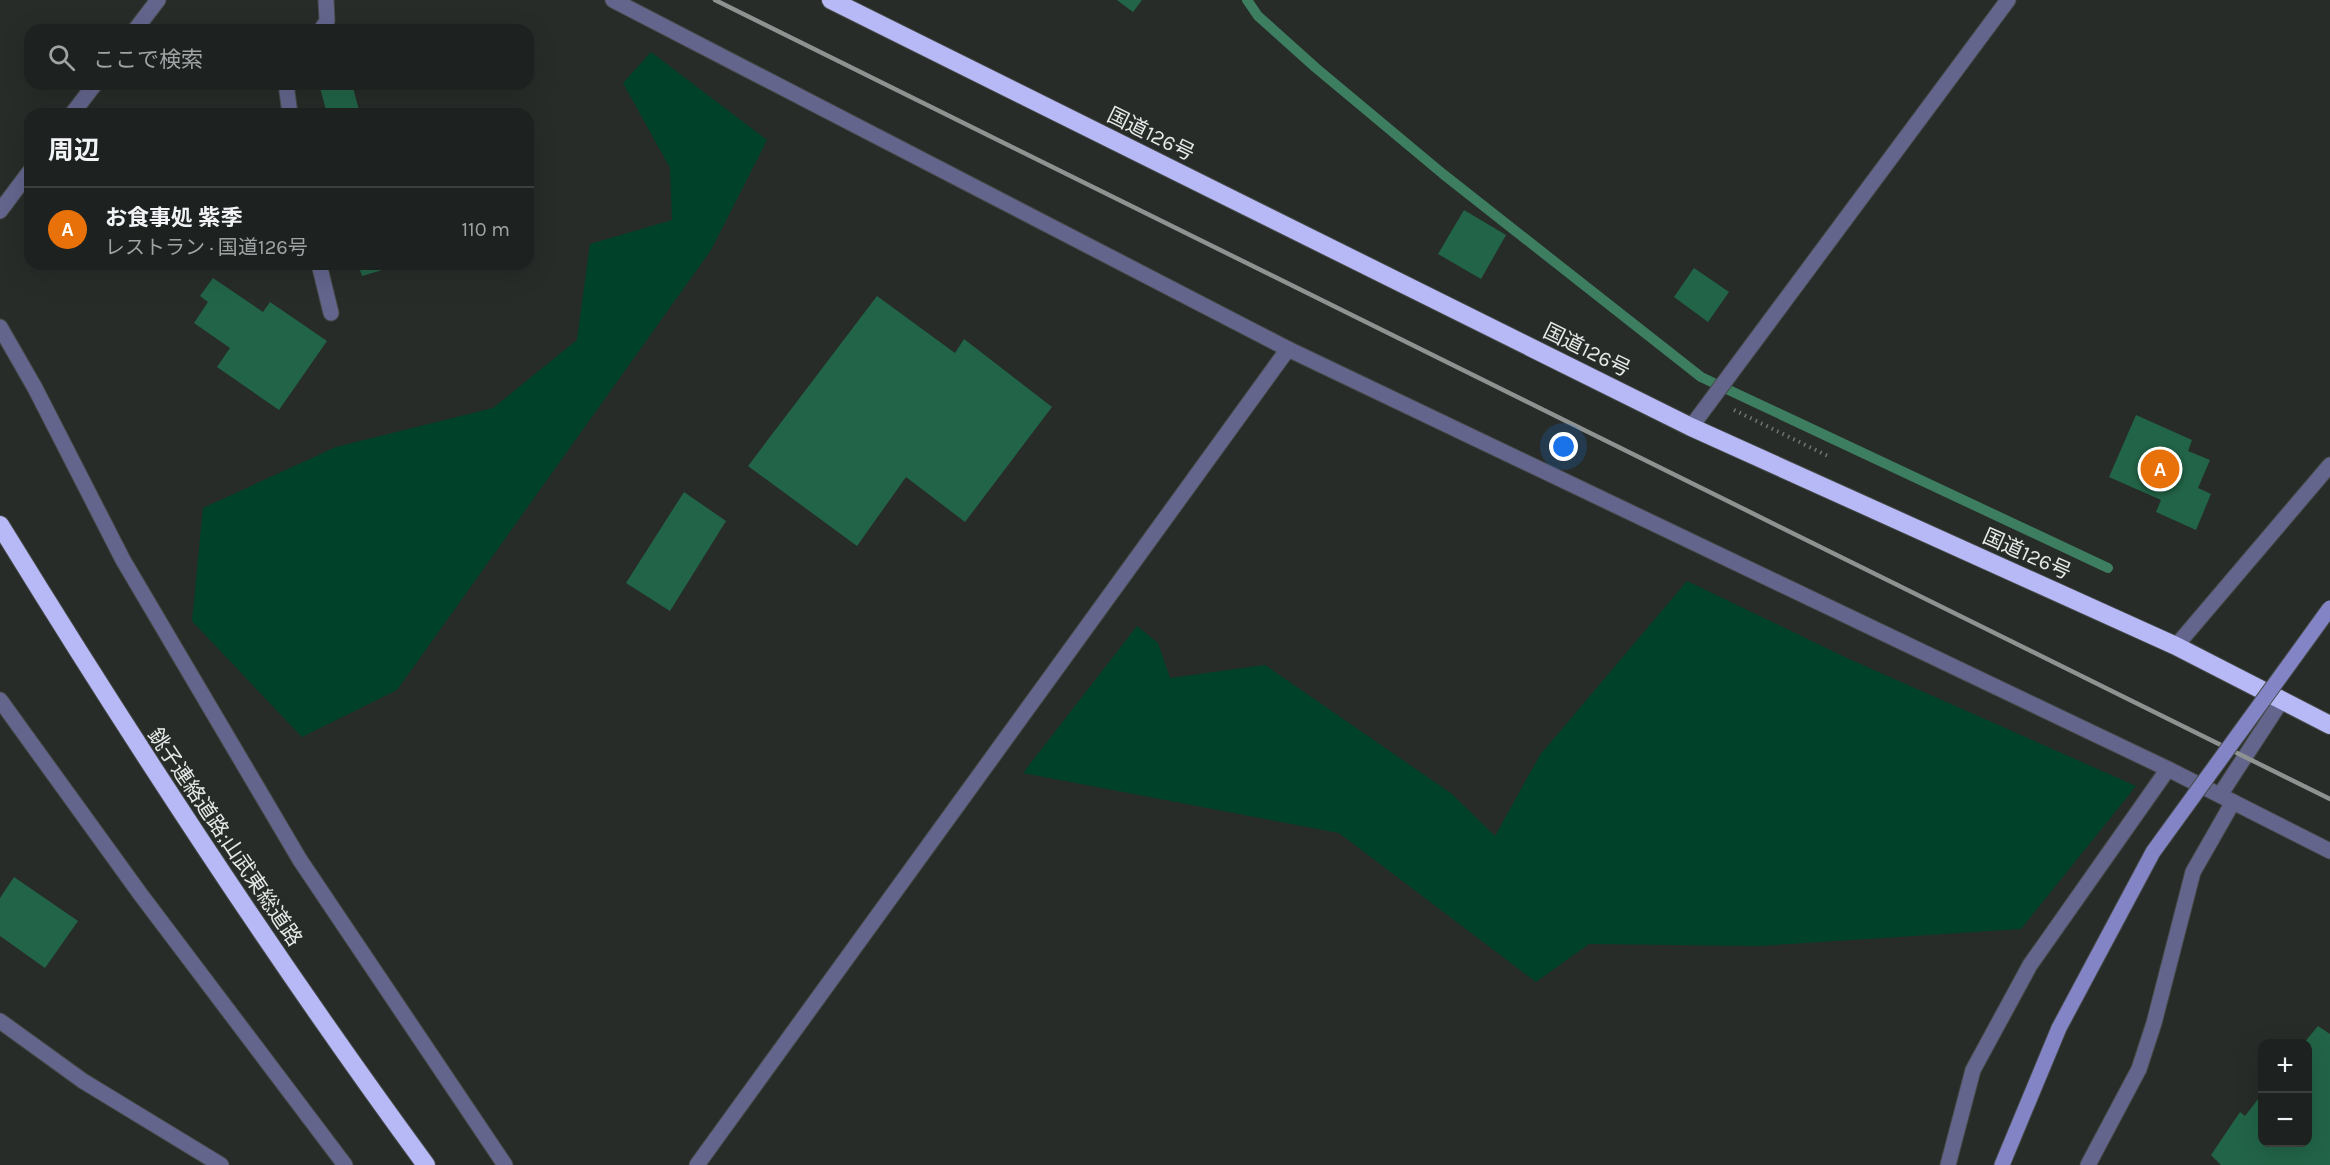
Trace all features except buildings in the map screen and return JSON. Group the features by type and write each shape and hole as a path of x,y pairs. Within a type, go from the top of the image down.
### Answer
{"highway":[{"name":"国道126号","path":"831,0 1691,427 2176,646 2330,725"},
{"name":"銚子連絡道路;山武東総道路","path":"0,525 110,703 244,908 426,1165"}],"street":[{"path":"140,24 158,0"},
{"path":"325,24 327,21 326,0"},
{"path":"612,0 1288,349 2168,769 2330,851"},
{"path":"1691,427 2008,0"},
{"path":"77,108 90,90"},
{"path":"287,90 289,108"},
{"path":"0,211 24,179"},
{"path":"321,270 332,313"},
{"path":"0,327 35,388 123,560 294,849 505,1165"},
{"path":"697,1165 1288,349"},
{"path":"2176,646 2330,465"},
{"path":"2002,1165 2059,1028 2153,852 2330,608"},
{"path":"0,700 141,895 345,1165"},
{"path":"2088,1165 2139,1069 2154,1023 2193,872 2227,799 2282,700"},
{"path":"1948,1165 1973,1070 2030,965 2168,769"},
{"path":"0,1021 83,1081 221,1165"}],"green space":[{"path":"651,52 767,140 711,250 397,690 302,737 192,621 203,508 336,447 493,408 577,340 590,244 672,220 670,168 623,83"},
{"path":"1687,581 1849,659 2136,786 2021,929 1759,946 1589,944 1536,982 1339,833 1023,773 1137,626 1158,643 1170,678 1265,665 1452,794 1495,836 1540,755"}],"waterway":[{"path":"1247,0 1258,16 1316,68 1443,174 1701,377 2108,568"}],"railway":[{"path":"715,0 2330,799"}],"place":[{"name":"お食事処 紫季","path":"2160,469"}]}
